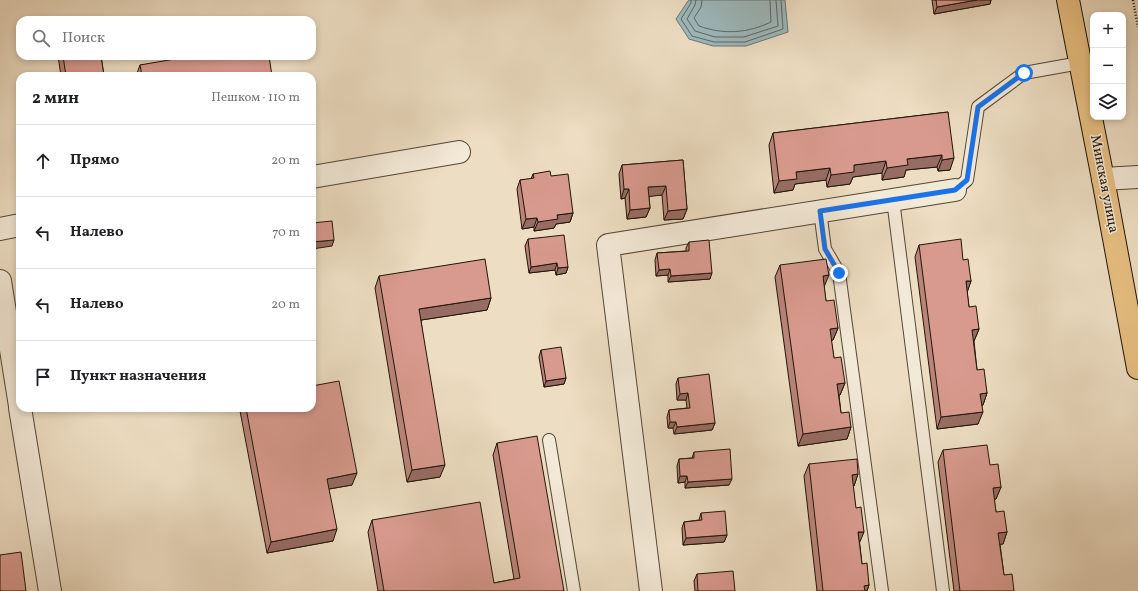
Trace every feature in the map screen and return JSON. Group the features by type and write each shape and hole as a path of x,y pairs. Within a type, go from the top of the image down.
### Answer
{"main road":[{"name":"Минская улица","path":"1068,0 1138,368"}],"street":[{"path":"316,176 459,152"},
{"path":"1103,179 1138,177"},
{"path":"651,591 608,245 955,190"},
{"path":"0,229 16,226"},
{"path":"0,281 16,382"},
{"path":"21,412 50,591"}],"lane":[{"path":"955,190 967,180 978,107 1024,73 1080,63"},
{"path":"893,200 943,591"},
{"path":"820,211 825,249 839,273 882,591"},
{"path":"549,440 574,591"}],"path":[{"path":"1132,0 1138,27"}],"water":[{"path":"690,0 785,0 788,32 746,46 713,46 689,39 676,19"}],"building":[{"path":"936,0 977,0 937,7"},
{"path":"64,60 102,60 103,72 65,72"},
{"path":"169,60 270,60 271,72 141,72 140,65"},
{"path":"948,112 954,158 942,160 942,155 907,159 908,165 887,168 886,161 854,165 854,172 831,175 830,168 796,172 797,179 779,181 773,133"},
{"path":"683,160 687,209 668,211 666,186 648,187 650,208 630,210 629,189 624,189 622,165"},
{"path":"550,171 551,176 568,174 573,213 557,215 558,219 538,222 537,218 526,219 520,180 534,178 533,174"},
{"path":"332,221 334,240 316,242 316,223"},
{"path":"564,235 568,267 558,268 557,263 531,267 528,239"},
{"path":"961,239 963,260 968,259 971,281 966,281 969,307 976,306 979,329 972,330 977,370 984,369 987,393 980,394 983,412 941,417 919,245"},
{"path":"709,240 712,273 671,276 670,269 659,270 657,253 689,251 689,242"},
{"path":"485,259 491,298 419,309 445,465 412,470 379,276"},
{"path":"826,259 829,275 823,276 826,301 834,300 838,328 830,329 834,358 841,357 845,383 837,384 841,413 849,412 851,427 803,434 780,265"},
{"path":"561,347 566,378 546,381 541,350"},
{"path":"709,374 715,423 677,427 676,422 670,422 669,410 690,408 688,393 680,394 678,378"},
{"path":"339,381 357,473 327,479 337,529 271,542 247,412 316,412 316,385"},
{"path":"537,436 564,591 384,591 372,520 480,502 494,583 520,578 497,443"},
{"path":"987,445 990,465 998,464 1001,487 993,488 996,512 1004,511 1007,532 998,533 1004,575 1012,574 1014,591 960,591 943,450"},
{"path":"730,449 732,479 688,482 687,476 680,476 679,459 694,458 694,452"},
{"path":"857,459 858,474 852,475 856,508 861,507 864,532 858,532 862,564 867,563 869,585 864,586 865,591 823,591 809,464"},
{"path":"725,511 727,535 686,538 684,522 702,520 701,513"},
{"path":"21,552 26,591 0,591 0,555"},
{"path":"733,571 735,591 698,591 697,574"}],"route":[{"path":"839,273 825,249 820,211 955,190 967,180 978,107 1024,73"}]}
